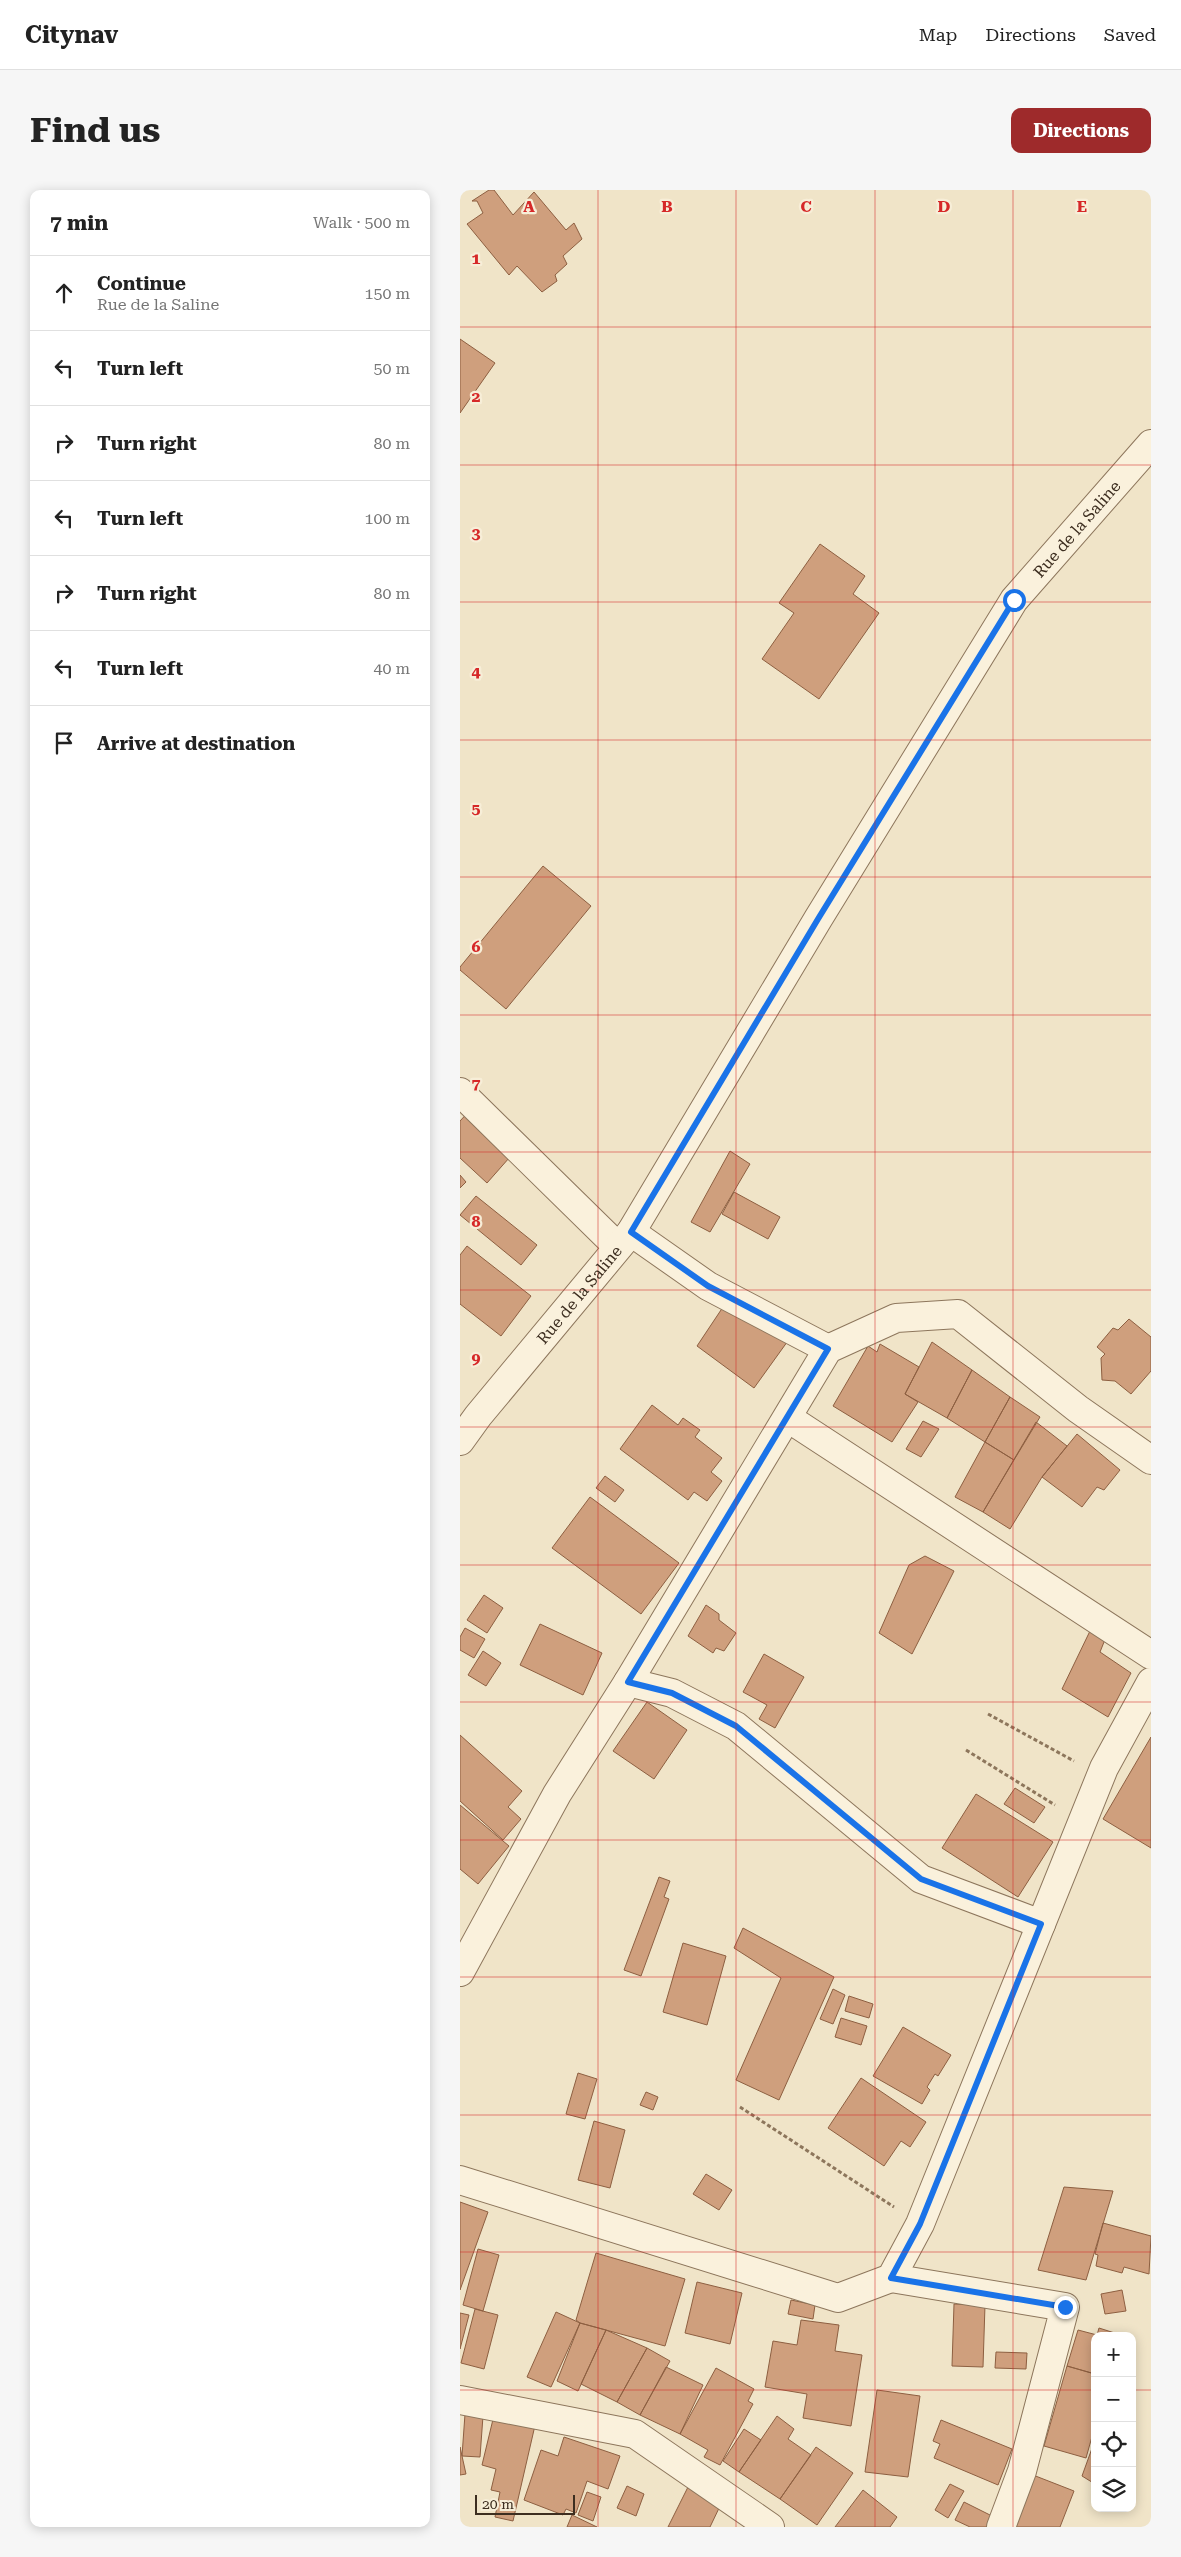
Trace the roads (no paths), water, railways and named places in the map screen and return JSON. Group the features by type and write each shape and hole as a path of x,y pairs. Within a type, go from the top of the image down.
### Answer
{"street":[{"name":"Rue de la Saline","path":"460,1441 624,1239 1014,600 1151,444"},
{"path":"460,1092 624,1239 708,1286 828,1349"},
{"path":"460,1972 557,1794 628,1682 828,1349 896,1318 958,1314 1078,1409 1151,1460"},
{"path":"788,1418 1151,1654"},
{"path":"628,1682 672,1693 736,1726 921,1879 1041,1924"},
{"path":"891,2278 920,2224 1104,1768 1151,1682"},
{"path":"460,2180 838,2298 891,2278 1065,2307 1022,2471 1002,2527"},
{"path":"460,2400 635,2434 770,2527"}]}
